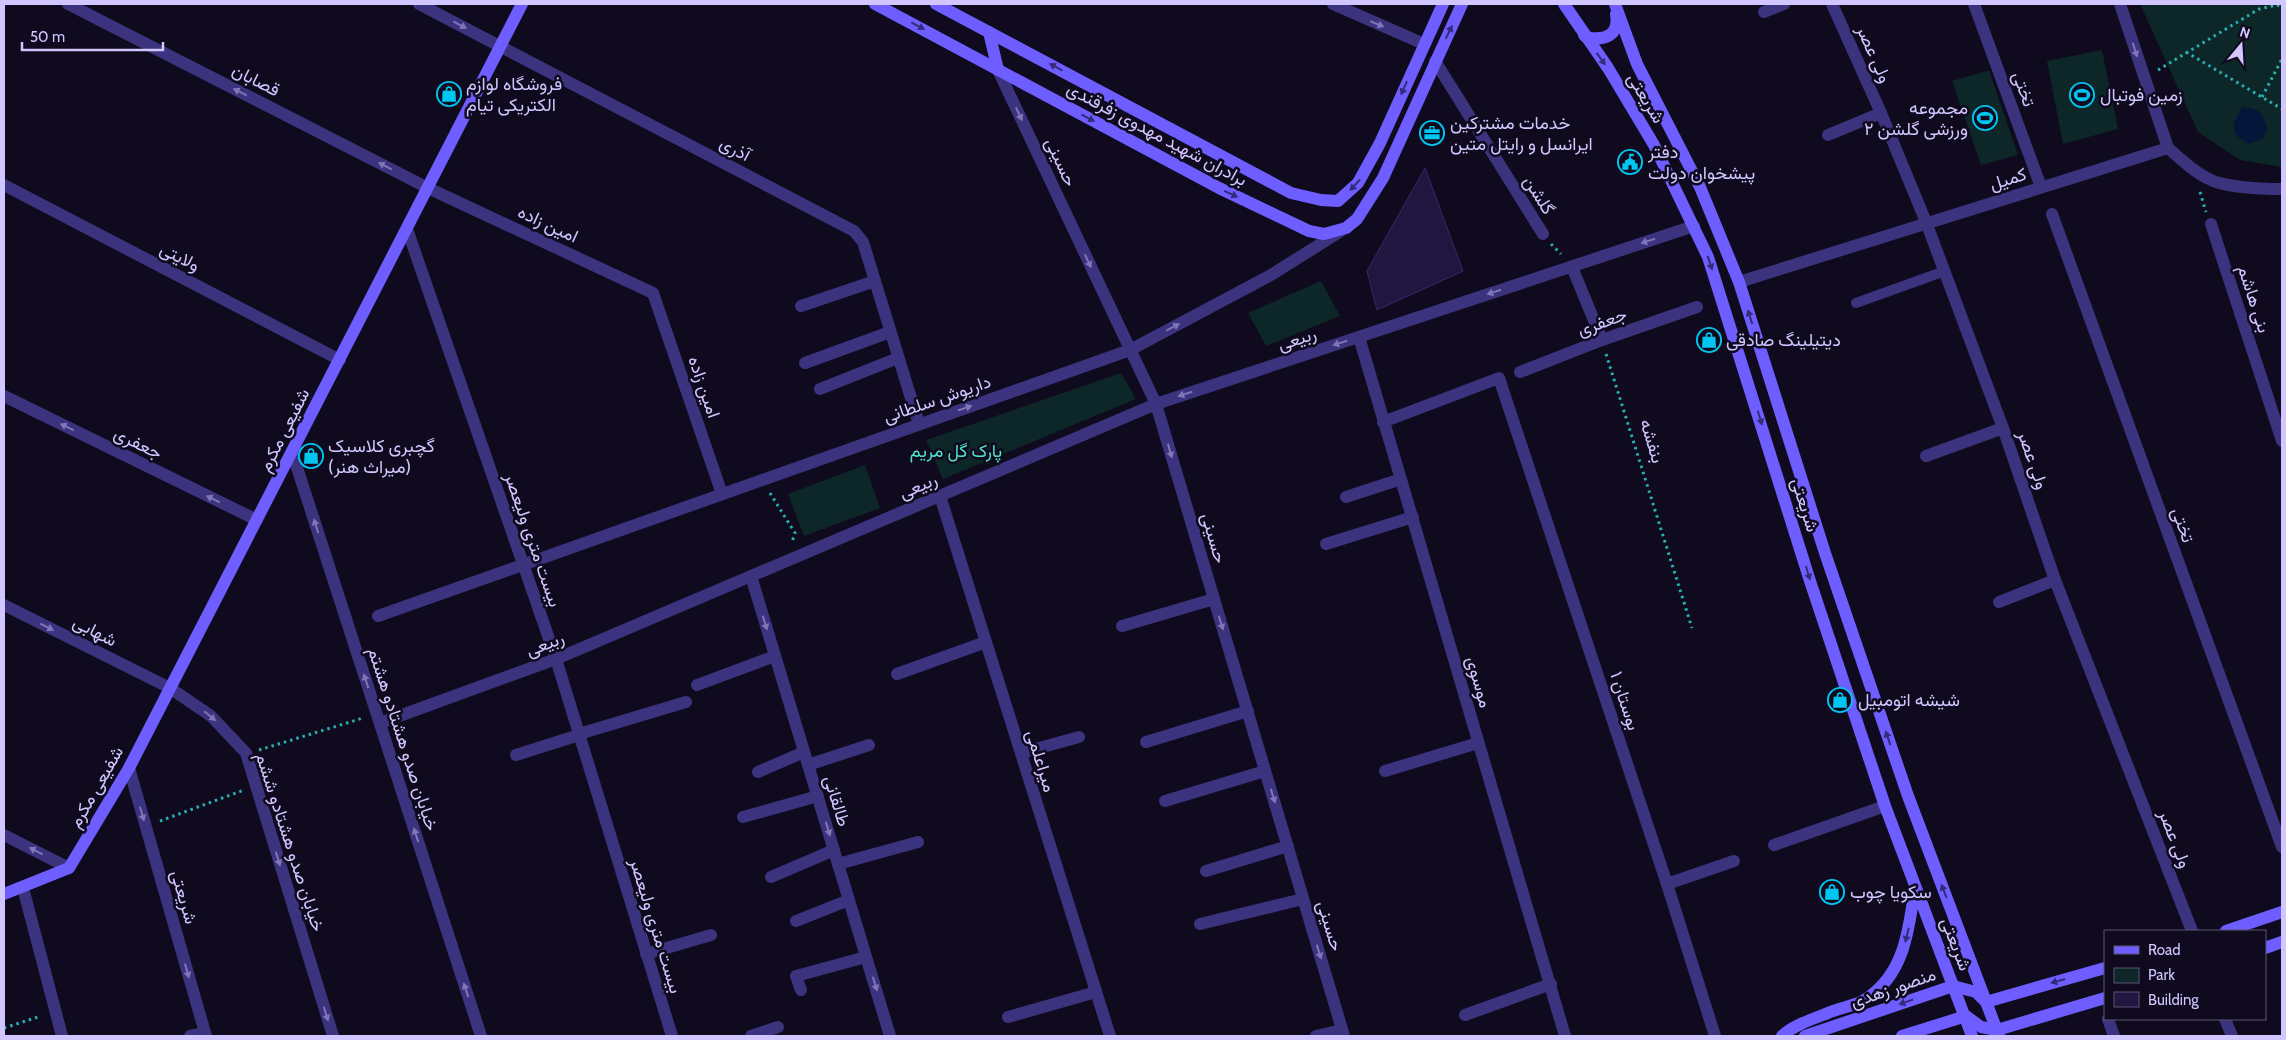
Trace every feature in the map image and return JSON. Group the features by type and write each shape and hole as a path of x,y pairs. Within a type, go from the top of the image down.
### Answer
{"main road":[{"name":"شفیعی مکرم","path":"69,868 129,768 522,4"},
{"name":"برادران شهید مهدوی زفرقندی","path":"874,4 1219,188 1309,230 1324,234 1346,228"},
{"name":"برادران شهید مهدوی زفرقندی","path":"936,4 1292,193 1321,200 1338,201 1358,183 1380,143 1422,49"},
{"path":"1422,49 1443,4"},
{"path":"1346,228 1357,219 1383,178 1394,150 1462,4"},
{"name":"شریعتی","path":"1564,4 1608,68 1654,145 1694,226 1721,296 1810,581 1885,806 1972,1036"},
{"path":"1579,28 1586,37 1599,40 1609,37 1615,29 1617,19 1615,4"},
{"name":"شریعتی","path":"1615,4 1636,64 1700,187 1738,282 1825,553 1895,758 1998,1033"},
{"path":"990,32 998,70"},
{"path":"1422,49 1440,49"},
{"path":"1422,49 1435,61"},
{"path":"4,894 69,868"},
{"path":"1782,1036 1788,1030 1866,999 1888,980 1901,959 1915,887"},
{"path":"2229,930 2282,912"},
{"path":"2266,948 2282,942"},
{"path":"1986,1002 2104,968"},
{"name":"منصور زهدی","path":"1805,1036 1954,986 1976,992 1986,1002"},
{"path":"1902,1036 1966,1016 1981,1027 1998,1033 2104,1002"}],"street":[{"name":"قصابان","path":"68,4 428,188"},
{"name":"آذری","path":"419,4 854,231 863,242 919,424"},
{"path":"1333,4 1422,49"},
{"path":"1764,12 1784,4"},
{"name":"ولی عصر","path":"1832,4 1881,113 1926,222 2003,428 2055,580 2192,930"},
{"name":"تختی","path":"1974,4 2041,187"},
{"path":"2120,4 2168,148 2192,168 2216,182 2282,189"},
{"name":"گلشن","path":"1435,61 1543,234"},
{"name":"حسینی","path":"998,70 1156,404 1343,1033"},
{"path":"1828,135 1881,113"},
{"name":"کمیل","path":"1738,282 2168,148"},
{"name":"ولایتی","path":"4,185 340,360"},
{"name":"امين زاده","path":"428,188 653,292"},
{"name":"تختی","path":"2052,214 2282,847"},
{"name":"بنی هاشم","path":"2211,224 2282,441"},
{"name":"ربیعی","path":"380,723 556,659 1156,404 1694,226"},
{"name":"داریوش سلطانی","path":"378,616 1130,350 1271,275 1346,228"},
{"name":"بیست متری ولیعصر","path":"407,230 556,659 672,1036"},
{"path":"1572,267 1602,340"},
{"path":"802,306 875,281"},
{"name":"امین زاده","path":"653,292 722,494"},
{"name":"جعفری","path":"1520,372 1602,340 1696,307"},
{"path":"804,363 890,332"},
{"name":"موسوی","path":"1359,337 1383,422 1414,517 1478,743 1565,1036"},
{"path":"820,389 898,358"},
{"name":"بوستان ۱","path":"1383,422 1499,378 1667,884 1715,1036"},
{"name":"جعفری","path":"4,396 257,520"},
{"path":"1926,456 2003,428"},
{"name":"خیابان صدو هشتادو هشتم","path":"292,452 481,1036"},
{"path":"1346,496 1402,479"},
{"name":"میراعلمی","path":"940,496 1110,1036"},
{"path":"1326,544 1414,517"},
{"name":"طالقانی","path":"751,576 890,1036"},
{"path":"1999,602 2055,580"},
{"path":"1122,626 1214,599"},
{"name":"شهابی","path":"4,605 170,688"},
{"path":"896,674 986,642"},
{"path":"697,684 775,656"},
{"name":"خیابان صدو هشتادو ششم","path":"170,688 211,716 246,753 333,1036"},
{"path":"516,755 686,702"},
{"path":"1146,742 1248,711"},
{"path":"1020,753 1079,737"},
{"path":"1385,771 1478,743"},
{"path":"758,772 806,759 870,746"},
{"name":"شریعتی","path":"129,768 206,1034"},
{"path":"1165,801 1265,771"},
{"path":"743,817 818,796"},
{"path":"1774,845 1885,806"},
{"path":"4,835 69,868"},
{"path":"838,864 918,842"},
{"path":"1206,871 1288,846"},
{"path":"771,877 834,850"},
{"path":"1667,884 1734,861"},
{"path":"23,888 62,1036"},
{"path":"1200,924 1303,899"},
{"path":"796,921 849,900"},
{"path":"646,954 711,935"},
{"path":"801,990 796,976 866,957"},
{"path":"1465,1015 1551,984"},
{"path":"1008,1017 1096,992"},
{"path":"2108,1020 2114,1036"},
{"path":"2225,1020 2232,1036"},
{"path":"751,1036 778,1027"},
{"path":"1316,1036 1343,1033"},
{"path":"190,1036 206,1034"}],"lane":[{"path":"1856,303 1945,271"}],"path":[{"path":"2145,79 2186,52 2259,9 2277,5 2282,7"},
{"path":"2186,52 2282,109"},
{"path":"2262,97 2282,60"},
{"path":"2192,168 2211,224"},
{"name":"گلشن","path":"1543,234 1572,267"},
{"name":"بنفشه","path":"1602,340 1692,628"},
{"path":"762,480 795,532 786,561"},
{"path":"246,753 365,718 380,723"},
{"path":"146,826 256,786"},
{"path":"4,1028 55,1012"}],"green space":[{"path":"2140,4 2282,4 2282,167 2240,160 2198,132"},
{"name":"زمین فوتبال","path":"2102,50 2118,129 2063,144 2047,61"},
{"name":"مجموعه ورزشی گلشن ۲","path":"1989,70 2018,155 1981,165 1952,81"},
{"path":"1321,281 1340,316 1266,346 1248,313"},
{"name":"پارک گل مریم","path":"1121,373 1136,399 943,479 926,440"},
{"path":"865,465 880,508 804,536 788,494"}],"water":[{"path":"2242,107 2257,110 2262,115 2267,129 2262,139 2248,144 2237,136 2233,125"}],"building":[{"path":"1425,168 1463,271 1377,310 1367,271"}],"place":[{"name":"فروشگاه لوازم الکتریکی تیام","path":"449,94"},
{"name":"زمین فوتبال","path":"2082,95"},
{"name":"مجموعه ورزشی گلشن ۲","path":"1985,118"},
{"name":"خدمات مشترکین ایرانسل و رایتل متین","path":"1432,133"},
{"name":"دفتر پیشخوان دولت","path":"1630,162"},
{"name":"دیتیلینگ صادقی","path":"1709,340"},
{"name":"گچبری کلاسیک (میراث هنر)","path":"311,456"},
{"name":"شیشه اتومبیل","path":"1840,700"},
{"name":"سکویا چوب","path":"1832,892"}]}
